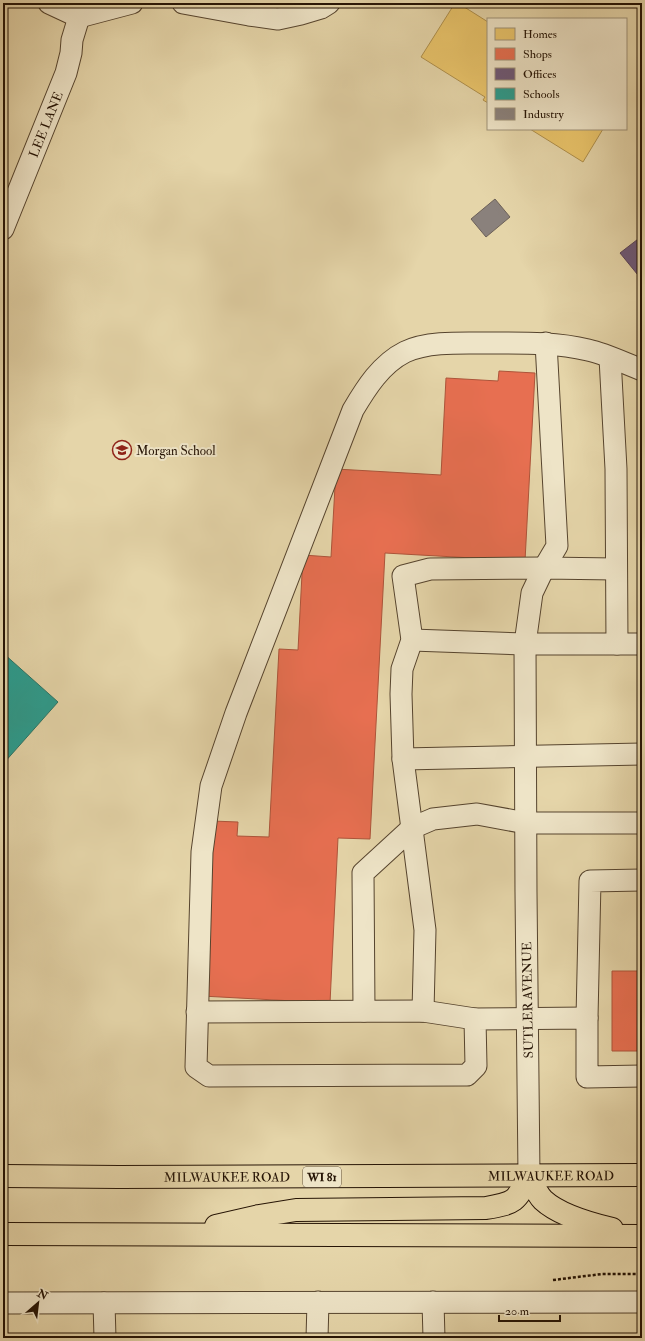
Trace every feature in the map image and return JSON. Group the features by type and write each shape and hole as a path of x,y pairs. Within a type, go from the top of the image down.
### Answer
{"main road":[{"name":"MILWAUKEE ROAD","path":"3,1176 642,1175"},
{"path":"180,1235 260,1216 296,1210 486,1208 507,1205 514,1201 519,1195 529,1176"},
{"path":"529,1176 542,1200 563,1213 583,1221 642,1235"},
{"path":"3,1234 642,1235"}],"street":[{"path":"49,3 79,17 132,3"},
{"path":"183,3 278,19 321,8 330,3"},
{"name":"LEE LANE","path":"3,229 66,72 71,53 72,40 79,17"},
{"path":"475,1019 476,1066 467,1075 209,1076 196,1067 202,852 211,786 236,713 353,410 375,377 404,353 420,346 453,344 546,343 588,350 642,370"},
{"name":"SUTLER AVENUE","path":"529,1176 525,644 532,593 557,546 546,343"},
{"path":"610,358 616,468 617,644"},
{"path":"423,1011 425,930 403,759 401,694 402,669 412,640 403,576 430,569 544,568 616,570"},
{"path":"412,640 525,644 642,644"},
{"path":"403,759 642,754"},
{"path":"364,1011 363,873 412,828 433,820 477,814 526,823 642,823"},
{"path":"642,880 590,880 586,1018 587,1077 642,1076"},
{"path":"197,1012 423,1011 475,1019 586,1018"},
{"path":"318,1302 318,1338"},
{"path":"433,1302 434,1338"},
{"path":"3,1303 642,1302"},
{"path":"104,1303 105,1338"}],"building: Homes":[{"path":"455,3 458,3 487,21 487,102 483,100 485,97 421,57"},
{"path":"532,130 602,130 583,162"}],"building: Shops":[{"path":"499,371 535,373 525,561 385,553 370,839 338,838 330,1003 202,996 212,821 238,822 237,836 269,837 279,649 298,650 303,555 331,557 336,469 441,475 446,378 498,381"},
{"path":"612,971 642,971 642,1051 612,1051"}],"building: Offices":[{"path":"642,236 642,280 620,253"}],"building: Schools":[{"path":"3,653 58,702 3,764"}],"building: Industry":[{"path":"495,199 510,217 486,237 471,219"}],"place":[{"name":"Morgan School","path":"122,450"}]}
